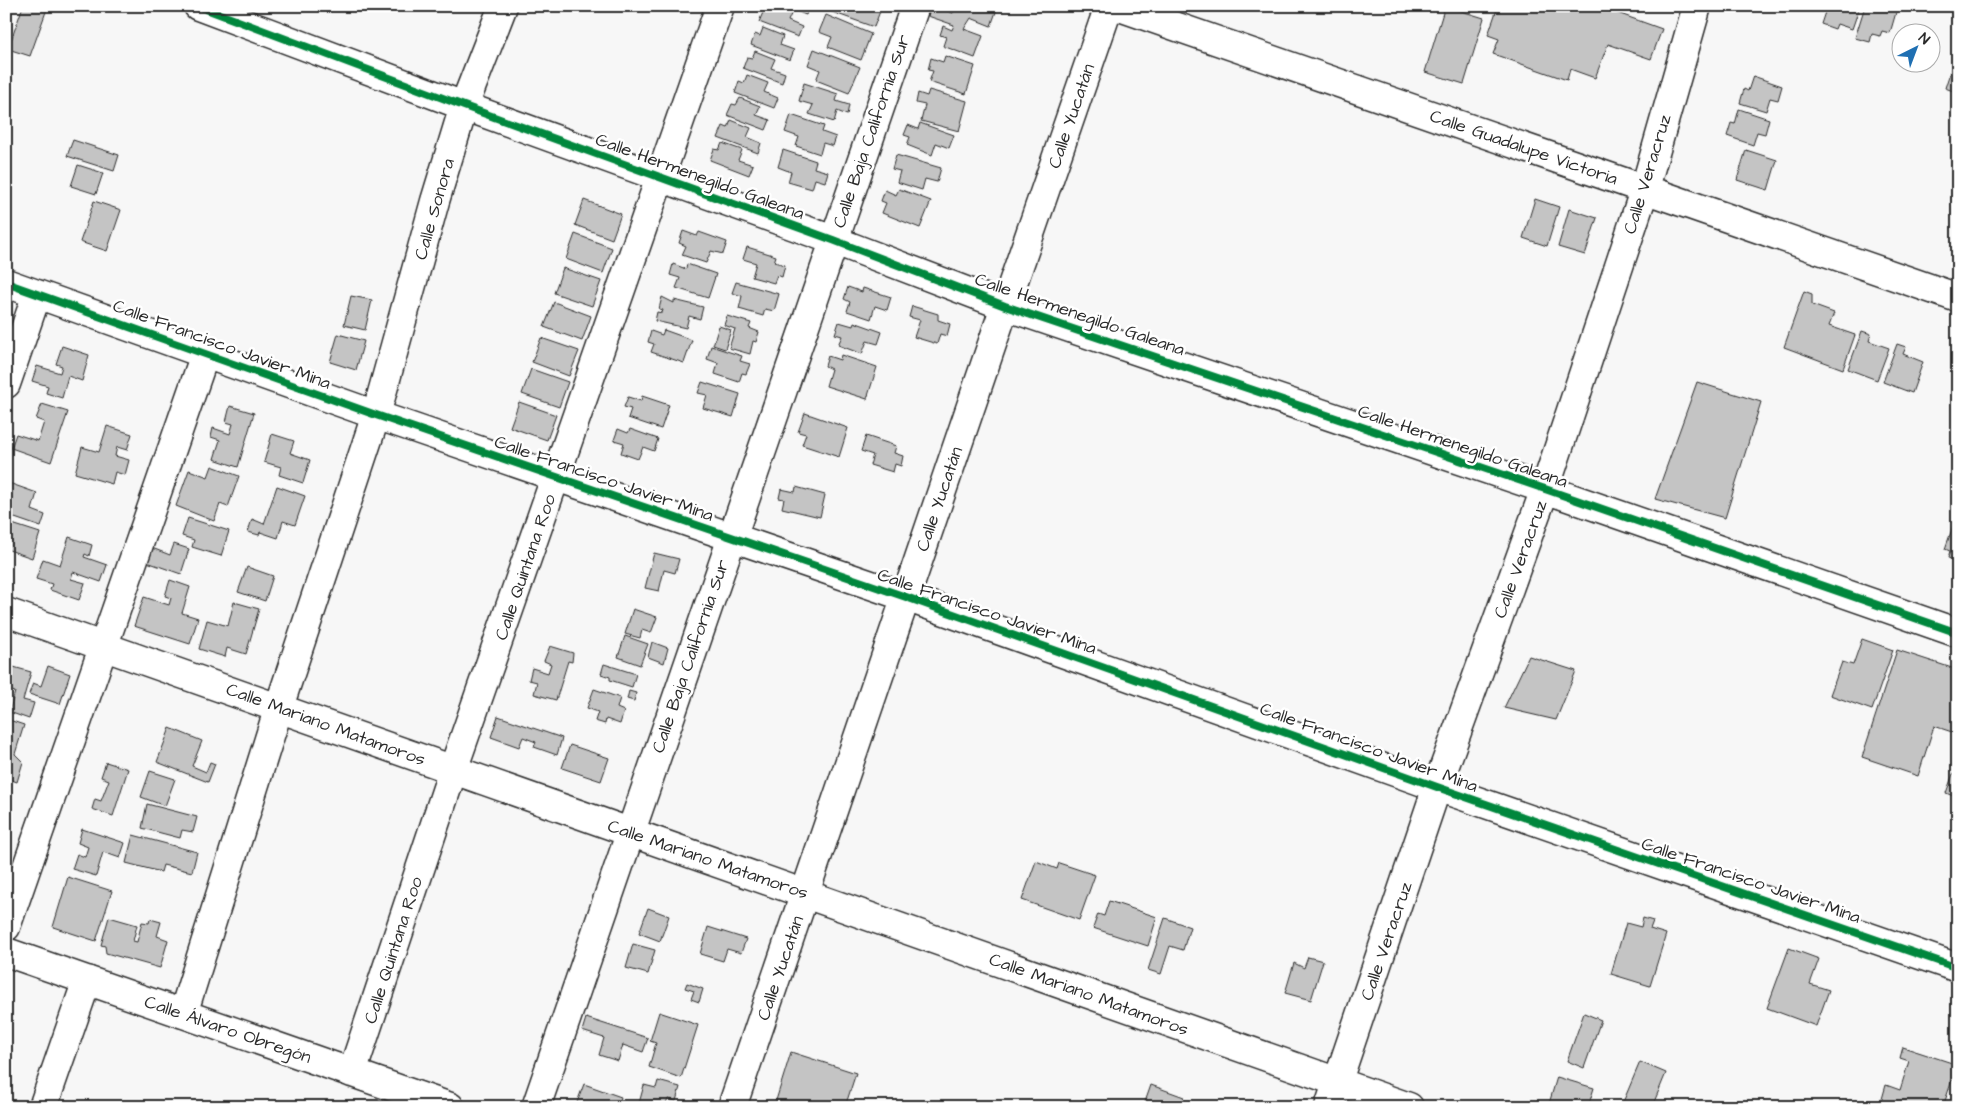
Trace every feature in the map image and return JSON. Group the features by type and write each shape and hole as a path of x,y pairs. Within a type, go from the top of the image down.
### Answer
{"street":[{"name":"Calle Hermenegildo Galeana","path":"198,6 464,106 833,240 1005,306 1545,489 1958,633"},
{"name":"Calle Sonora","path":"183,1014 279,707 376,415 435,202 464,106 504,6"},
{"name":"Calle Quintana Roo","path":"352,1072 453,770 720,6"},
{"name":"Calle Baja California Sur","path":"536,1107 914,6"},
{"name":"Calle Yucatán","path":"732,1107 1109,6"},
{"name":"Calle Guadalupe Victoria","path":"1117,6 1958,298"},
{"name":"Calle Veracruz","path":"1334,1094 1437,788 1545,489 1644,188 1697,6"},
{"name":"Calle Francisco Javier Mina","path":"6,283 376,415 906,598 1437,788 1958,968"},
{"path":"6,384 36,294"},
{"path":"6,927 205,354"},
{"name":"Calle Mariano Matamoros","path":"6,612 805,893 1334,1094 1409,1107"},
{"name":"Calle Álvaro Obregón","path":"6,952 450,1107"},
{"path":"43,1107 87,980"}],"building":[{"path":"6,6 11,6 6,22"},
{"path":"23,6 48,6 30,56 8,49"},
{"path":"771,6 777,6 792,12 788,21 802,27 798,37 759,22 764,10 769,12"},
{"path":"783,6 809,6 806,15"},
{"path":"831,6 882,6 874,27 829,11"},
{"path":"931,6 953,13 956,6 998,6 991,26 971,18 964,29 983,36 975,58 943,46 946,37 940,35 943,26 952,30 954,25 928,16"},
{"path":"1445,6 1484,18 1464,84 1425,72"},
{"path":"1498,6 1598,6 1662,29 1651,59 1608,44 1595,78 1570,69 1567,80 1493,54 1499,39 1488,35"},
{"path":"1827,6 1860,6 1852,29 1837,24 1835,29 1821,24"},
{"path":"1865,6 1888,6 1897,9 1890,33 1882,31 1880,36 1872,34 1870,42 1855,38"},
{"path":"826,15 871,34 861,60 828,47 832,37 819,32"},
{"path":"763,28 783,36 780,45 794,50 790,60 751,45 755,34 760,36"},
{"path":"814,49 860,67 849,93 816,80 820,70 808,65"},
{"path":"755,51 775,59 771,68 785,73 782,83 743,68 747,57 752,58"},
{"path":"1956,54 1958,54 1956,92 1945,88"},
{"path":"945,56 975,66 966,94 929,82 933,71 928,70 931,58 943,62"},
{"path":"747,75 768,83 764,92 778,98 774,108 735,93 739,81 744,83"},
{"path":"1753,76 1782,86 1778,100 1770,98 1766,111 1740,103 1744,89 1748,91"},
{"path":"804,83 838,94 836,101 849,105 847,115 837,111 834,122 809,114 813,105 799,101"},
{"path":"929,90 967,101 959,131 921,121 925,105 916,103 918,93 927,96"},
{"path":"740,98 760,106 756,115 770,120 766,130 727,115 732,104 736,105"},
{"path":"1739,109 1769,119 1765,134 1757,132 1753,145 1727,136 1731,123 1735,124"},
{"path":"791,115 824,126 822,132 836,137 833,146 823,143 820,154 796,146 799,137 785,132"},
{"path":"731,120 751,128 747,137 761,143 758,153 718,138 723,126 728,128"},
{"path":"920,123 954,135 949,148 936,143 932,155 907,145 910,137 904,135 908,125 918,129"},
{"path":"73,140 119,155 114,171 67,156"},
{"path":"722,143 742,150 738,160 753,165 749,175 710,160 714,149 719,150"},
{"path":"783,150 816,161 814,168 828,172 825,182 815,179 812,189 788,182 791,172 778,167"},
{"path":"1746,150 1777,160 1768,190 1737,180"},
{"path":"896,155 941,168 937,182 925,179 922,190 897,182 900,171 892,169"},
{"path":"78,165 103,173 96,194 71,186"},
{"path":"899,189 931,201 920,228 882,213 886,203 881,201 885,190 896,195"},
{"path":"1535,199 1559,207 1547,246 1523,238"},
{"path":"584,200 621,214 612,239 575,225"},
{"path":"94,201 121,210 107,251 80,242"},
{"path":"1569,209 1597,218 1585,255 1558,247"},
{"path":"683,231 697,236 699,232 727,242 723,254 711,251 706,263 682,255 686,246 679,243"},
{"path":"575,234 612,248 603,273 566,259"},
{"path":"747,247 776,256 774,262 785,265 782,277 777,275 774,283 752,277 756,263 743,259"},
{"path":"673,264 686,269 687,264 716,274 708,298 676,288 680,278 670,275"},
{"path":"563,268 601,281 592,306 554,293"},
{"path":"736,282 779,294 774,311 765,309 763,316 739,309 742,296 732,293"},
{"path":"848,287 862,292 863,288 891,297 887,310 875,306 871,319 847,311 850,302 844,299"},
{"path":"1804,291 1812,294 1812,305 1834,313 1829,326 1855,335 1843,369 1784,347"},
{"path":"351,296 372,300 365,330 344,325"},
{"path":"662,297 674,303 674,300 703,307 700,319 689,316 686,328 655,321 657,312 662,313 663,310 659,309"},
{"path":"554,302 591,316 582,341 544,327"},
{"path":"912,306 938,314 938,320 950,324 947,336 940,334 937,344 914,337 920,320 909,317"},
{"path":"727,316 751,323 749,328 759,332 756,342 753,341 750,354 729,348 735,329 724,325"},
{"path":"839,322 853,326 854,322 882,332 878,344 867,341 862,354 838,345 842,336 835,334"},
{"path":"719,326 731,330 725,349 713,345"},
{"path":"664,330 692,340 684,363 651,352 654,344 648,342 651,331 662,335"},
{"path":"1862,331 1871,334 1869,341 1889,348 1877,380 1848,369"},
{"path":"338,334 364,341 356,370 330,362"},
{"path":"541,338 579,351 569,376 532,362"},
{"path":"1897,344 1906,347 1903,354 1923,362 1912,393 1883,382"},
{"path":"62,346 89,355 82,381 68,376 62,398 46,393 48,386 32,381 37,366 60,373 62,366 56,364"},
{"path":"711,346 742,356 740,361 750,364 746,374 742,373 739,382 715,374 718,363 707,359"},
{"path":"841,355 877,367 867,399 826,386 831,369 825,366 828,356 840,360"},
{"path":"531,369 568,382 559,407 522,394"},
{"path":"702,382 740,394 733,417 703,408 707,395 698,393"},
{"path":"1697,382 1761,402 1725,518 1655,499"},
{"path":"642,396 669,405 661,429 628,418 631,409 624,407 628,397 641,401"},
{"path":"519,402 556,415 547,440 510,427"},
{"path":"42,404 68,412 51,462 11,448 16,434 38,441 44,422 36,419"},
{"path":"230,406 254,413 238,467 214,459 220,440 211,437 213,428 230,434 233,424 226,422"},
{"path":"805,413 848,428 839,457 802,445 806,434 798,432"},
{"path":"107,426 132,434 127,450 117,447 115,456 129,460 125,475 115,472 112,484 75,473 82,447 99,452"},
{"path":"618,429 628,433 630,429 658,439 654,451 643,447 638,459 621,453 624,443 614,440"},
{"path":"272,434 294,441 290,453 310,460 303,483 279,475 281,467 264,462"},
{"path":"866,436 896,446 894,453 903,456 901,466 895,464 893,472 870,465 873,455 861,451"},
{"path":"212,466 239,476 228,507 220,504 214,521 176,506 189,470 208,477"},
{"path":"6,482 37,493 32,510 45,515 41,527 6,515"},
{"path":"277,486 305,496 295,525 283,521 278,538 260,532 259,535 248,532 252,519 264,524"},
{"path":"796,487 825,495 820,517 782,508 784,499 779,498 781,489 795,492"},
{"path":"188,518 229,531 221,556 192,547 194,540 182,536"},
{"path":"6,522 40,533 32,558 6,549"},
{"path":"1953,526 1958,527 1958,561 1948,558 1950,551 1945,549"},
{"path":"69,537 92,545 89,556 85,554 84,557 107,565 101,582 73,572 71,579 85,583 79,600 50,590 52,584 36,579 43,559 60,565"},
{"path":"174,544 189,549 181,574 147,562 152,548 170,555"},
{"path":"654,553 679,559 675,573 664,570 659,591 645,588"},
{"path":"247,567 273,576 265,601 238,592"},
{"path":"170,580 190,587 182,613 198,618 190,644 134,626 144,597 169,605 171,598 165,596"},
{"path":"234,602 259,609 246,654 227,648 225,657 199,649 207,620 228,626"},
{"path":"633,609 657,617 651,633 642,630 640,638 625,634"},
{"path":"625,636 648,644 640,665 618,657"},
{"path":"1862,639 1893,650 1872,710 1830,695 1842,662 1853,665"},
{"path":"652,642 668,648 664,663 648,657"},
{"path":"550,646 573,653 572,662 568,661 556,700 534,694 537,682 529,680 532,668 548,673 551,664 544,661"},
{"path":"1897,650 1958,670 1958,734 1934,726 1918,776 1862,757"},
{"path":"1529,656 1576,671 1556,720 1504,708"},
{"path":"604,664 636,674 632,687 610,680 610,677 601,674"},
{"path":"10,666 31,672 23,700 34,703 29,719 9,712 15,692 6,689 6,679"},
{"path":"48,666 70,674 60,704 29,694 33,683 41,686"},
{"path":"594,689 620,698 617,708 624,711 620,724 606,719 605,724 595,721 598,712 587,708"},
{"path":"629,691 636,693 634,701 627,699"},
{"path":"498,716 562,738 557,755 534,747 536,742 523,737 519,747 491,737"},
{"path":"6,719 24,725 15,754 23,762 17,782 6,778"},
{"path":"170,728 202,741 192,766 206,772 210,762 215,764 208,782 157,762"},
{"path":"570,745 609,758 601,781 562,768"},
{"path":"106,762 128,769 113,816 92,809 95,799 101,801 109,780 101,777"},
{"path":"150,771 175,779 165,806 141,797"},
{"path":"1953,774 1958,776 1958,798 1946,793"},
{"path":"147,804 197,817 193,832 182,830 180,838 142,828"},
{"path":"82,829 125,843 120,858 103,852 96,876 72,869 77,854 85,857 88,847 78,843"},
{"path":"133,835 197,852 192,872 163,865 161,872 126,863"},
{"path":"1036,861 1057,869 1059,863 1095,875 1079,920 1022,900"},
{"path":"68,877 112,891 96,941 53,927"},
{"path":"1109,901 1157,917 1148,946 1093,928 1098,914 1104,916"},
{"path":"648,908 669,916 660,941 639,933"},
{"path":"109,917 137,925 133,941 137,942 142,922 149,923 150,919 161,922 157,936 168,940 160,968 106,953 105,946 101,945"},
{"path":"1165,918 1190,927 1183,950 1170,946 1161,974 1148,970"},
{"path":"1643,918 1653,921 1650,929 1666,934 1650,986 1611,974 1626,923 1641,927"},
{"path":"708,927 746,939 741,953 727,949 723,961 700,954"},
{"path":"633,944 655,950 648,974 626,968"},
{"path":"1789,948 1819,959 1810,984 1829,990 1816,1026 1767,1008"},
{"path":"1308,957 1323,961 1311,1000 1285,993 1294,963 1304,968"},
{"path":"687,983 703,989 699,1002 691,999 694,991 685,988"},
{"path":"659,1012 698,1025 681,1078 649,1067 656,1043 650,1041"},
{"path":"1584,1013 1601,1020 1584,1068 1567,1061"},
{"path":"586,1018 648,1038 643,1052 623,1045 618,1061 599,1055 604,1038 582,1031"},
{"path":"1903,1047 1958,1065 1958,1082 1952,1080 1945,1101 1954,1104 1953,1107 1880,1106 1886,1085 1900,1090 1909,1061 1900,1058"},
{"path":"791,1052 856,1073 845,1107 774,1107"},
{"path":"1640,1062 1666,1073 1652,1107 1621,1107"},
{"path":"1557,1077 1594,1088 1588,1107 1548,1107"},
{"path":"658,1081 680,1087 676,1101 668,1099 665,1107 638,1107 644,1085 656,1088"},
{"path":"584,1084 621,1097 618,1107 576,1105"},
{"path":"1151,1085 1184,1097 1180,1107 1148,1107 1144,1105"}],"cycle path":[{"path":"198,6 464,106 833,240 1005,306 1545,489 1958,633"},
{"path":"6,283 376,415 906,597 1437,787 1958,968"}]}
